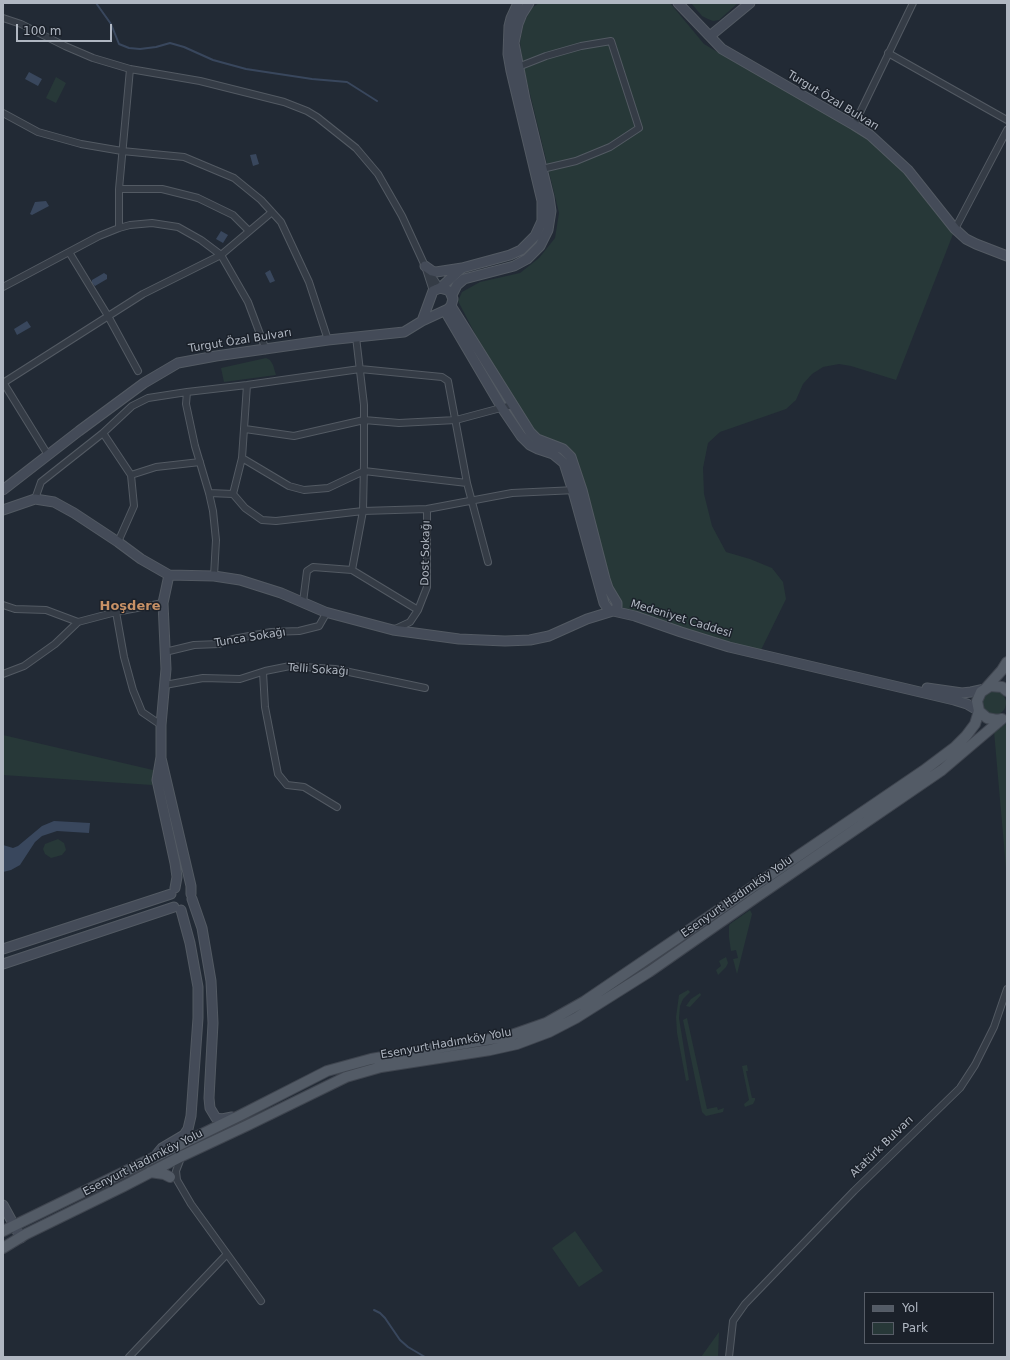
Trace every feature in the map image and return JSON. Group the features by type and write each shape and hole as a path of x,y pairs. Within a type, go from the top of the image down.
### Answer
{"main road":[{"path":"985,688 1002,670 1007,662"},
{"path":"985,688 996,686 1002,687 1007,691"},
{"name":"Esenyurt Hadımköy Yolu","path":"3,1248 182,1156 346,1077 381,1067 483,1051 517,1044 549,1032 923,771 955,747 975,724 979,711 979,696 985,688"},
{"path":"979,711 987,718 997,720 1005,717"},
{"name":"Esenyurt Hadımköy Yolu","path":"3,1231 239,1116 327,1070 371,1059 509,1036 546,1023 587,1005 649,972 936,774 1005,717"},
{"path":"150,1172 164,1174 170,1177"}],"street":[{"path":"425,266 436,272 466,267 510,256 521,250 535,236 542,221 542,201 508,54 509,26 518,3"},
{"path":"446,309 453,299 452,296 457,285 464,279 521,263 533,254 540,246 548,230 551,211 550,197 518,67 515,48 515,35 520,20 529,3"},
{"name":"Turgut Özal Bulvarı","path":"678,3 722,49 870,135 908,170 955,229 966,239 1007,256"},
{"name":"Turgut Özal Bulvarı","path":"686,3 710,36"},
{"path":"710,36 750,3"},
{"path":"854,125 913,3"},
{"path":"3,18 21,24 93,58 130,69 200,81 284,102 318,117 356,148 378,174 402,216 437,290"},
{"path":"518,67 546,56 611,41 640,128 610,147 576,161 542,169"},
{"path":"888,53 1007,120"},
{"path":"119,228 119,189 130,69"},
{"path":"3,113 38,132 81,144 122,151 184,157 234,178 261,200 281,222 309,282 328,340"},
{"path":"955,229 1007,130"},
{"path":"119,189 162,189 198,198 233,215 249,231"},
{"path":"48,455 3,382 143,294 221,255 272,212"},
{"path":"3,287 99,236 119,228 130,225 152,223 178,227 201,240 221,255 248,302 266,350"},
{"path":"69,252 108,316 138,371"},
{"path":"422,321 430,302 431,295 466,267"},
{"path":"437,290 448,290 452,296"},
{"path":"430,302 434,308 446,309"},
{"path":"446,309 530,432 537,439 566,451 574,463 577,490 604,602 608,609 613,611"},
{"path":"446,309 502,408 525,441 538,449 553,454 564,464 577,490"},
{"name":"Turgut Özal Bulvarı","path":"3,490 144,383 178,363 328,340 404,332 446,309"},
{"path":"352,570 363,511 364,471 364,420 356,337"},
{"path":"35,499 41,482 103,433 132,406 148,398 360,369 442,377 448,381 467,482 488,562"},
{"path":"233,494 242,458 247,385"},
{"path":"187,392 186,404 209,493 216,540 214,576"},
{"path":"245,429 294,436 364,420 399,423 456,420 512,405"},
{"path":"103,433 131,475 134,506 118,542"},
{"path":"242,458 289,486 304,490 328,488 364,471 467,482"},
{"path":"131,475 156,467 200,462"},
{"path":"209,493 233,494 245,508 262,520 276,521 363,511 427,509 512,493 577,490"},
{"path":"3,510 35,499 54,502 74,513 141,559 169,575 163,603 165,684 161,725 161,756 157,774 157,786 175,863 177,878 170,901 177,908 190,943 198,987 198,1018 191,1116 188,1129 184,1135 162,1148 152,1159"},
{"name":"Dost Sokağı","path":"393,630 410,622 418,610 427,587 427,509"},
{"path":"303,602 307,571 313,566 352,570 418,610"},
{"name":"Medeniyet Caddesi","path":"169,575 214,576 240,580 281,593 327,612 393,630 459,639 505,641 530,640 549,636 613,611 635,616 729,647 868,679"},
{"path":"3,674 24,666 30,662 55,644 78,622 116,612 163,603"},
{"path":"3,605 15,609 46,610 78,622"},
{"path":"116,612 124,657 132,690 142,712 161,725"},
{"name":"Tunca Sokağı","path":"165,652 194,645 219,644 233,639 271,632 299,631 319,626 327,612"},
{"name":"Telli Sokağı","path":"165,684 203,678 240,679 290,666 335,669 425,688"},
{"path":"263,672 265,707 278,774 287,785 304,787 336,807"},
{"path":"868,679 962,693 985,688"},
{"path":"868,679 954,700 967,704 979,711"},
{"path":"3,964 177,908 188,907 190,905 191,886 161,756"},
{"path":"3,949 183,887 186,888 191,896 202,928 211,981 213,1023 209,1098 210,1108 214,1116 219,1119 239,1116"},
{"name":"Atatürk Bulvarı","path":"729,1357 733,1321 745,1304 854,1191 960,1088 975,1065 994,1027 1007,989"},
{"path":"182,1156 176,1171 177,1180 191,1204 261,1301"},
{"path":"167,1164 170,1177 186,1201 191,1204"},
{"path":"3,1205 21,1238"},
{"path":"129,1357 227,1254"}],"green space":[{"path":"539,3 670,3 704,44 729,59 854,125 892,154 955,229 896,380 851,366 839,364 823,367 812,374 803,384 796,400 786,409 720,432 708,443 703,468 704,494 712,526 726,552 750,559 772,568 783,582 786,599 759,654 635,616 617,603 571,457 544,443 512,405 458,301 462,292 480,282 520,273 539,258 555,238 559,213 523,65 520,42 524,22 532,8"},
{"path":"691,3 738,3 719,20 713,21 702,16"},
{"path":"56,77 66,83 56,103 46,98"},
{"path":"266,358 270,360 273,365 276,375 224,382 221,368"},
{"path":"994,691 999,692 1005,698 1005,708 999,714 994,715 989,714 983,708 982,703 983,698 989,692"},
{"path":"1007,723 1007,880 994,731"},
{"path":"3,735 153,770 152,785 3,775"},
{"path":"58,839 64,843 66,850 62,855 51,858 45,854 43,849 45,844"},
{"path":"750,910 752,914 737,974 733,959 738,958 736,950 731,951 729,926"},
{"path":"726,957 728,963 718,975 716,970 721,966 719,961"},
{"path":"688,990 690,992 683,999 680,1006 679,1018 689,1080 686,1081 677,1033 676,1017 679,995"},
{"path":"700,993 701,995 690,1007 686,1006 691,999"},
{"path":"687,1018 707,1109 717,1107 718,1110 724,1108 723,1112 706,1116 702,1112 683,1020"},
{"path":"747,1065 748,1071 746,1071 752,1098 755,1098 755,1100 753,1104 745,1107 744,1104 749,1100 742,1066"},
{"path":"575,1231 603,1271 579,1287 552,1248"},
{"path":"719,1332 718,1357 701,1357"}],"water":[{"path":"29,72 42,79 38,86 25,79"},
{"path":"256,154 259,164 253,166 250,155"},
{"path":"46,201 49,206 32,215 30,214 35,202"},
{"path":"221,231 228,235 223,243 216,239"},
{"path":"270,270 275,281 270,283 265,273"},
{"path":"104,273 107,275 107,279 95,286 92,283 92,280"},
{"path":"27,321 31,327 17,335 14,329"},
{"path":"54,821 90,823 89,833 57,831 42,836 35,842 20,865 3,872 3,845 13,848 18,846 42,826"}],"waterway":[{"path":"96,3 111,24 119,44 129,48 140,49 170,43 184,47 213,60 246,69 312,79 347,82 377,101"},
{"path":"374,1310 385,1318 400,1340 408,1347 425,1357"}],"district":[{"name":"Hoşdere","path":"130,607"}]}
